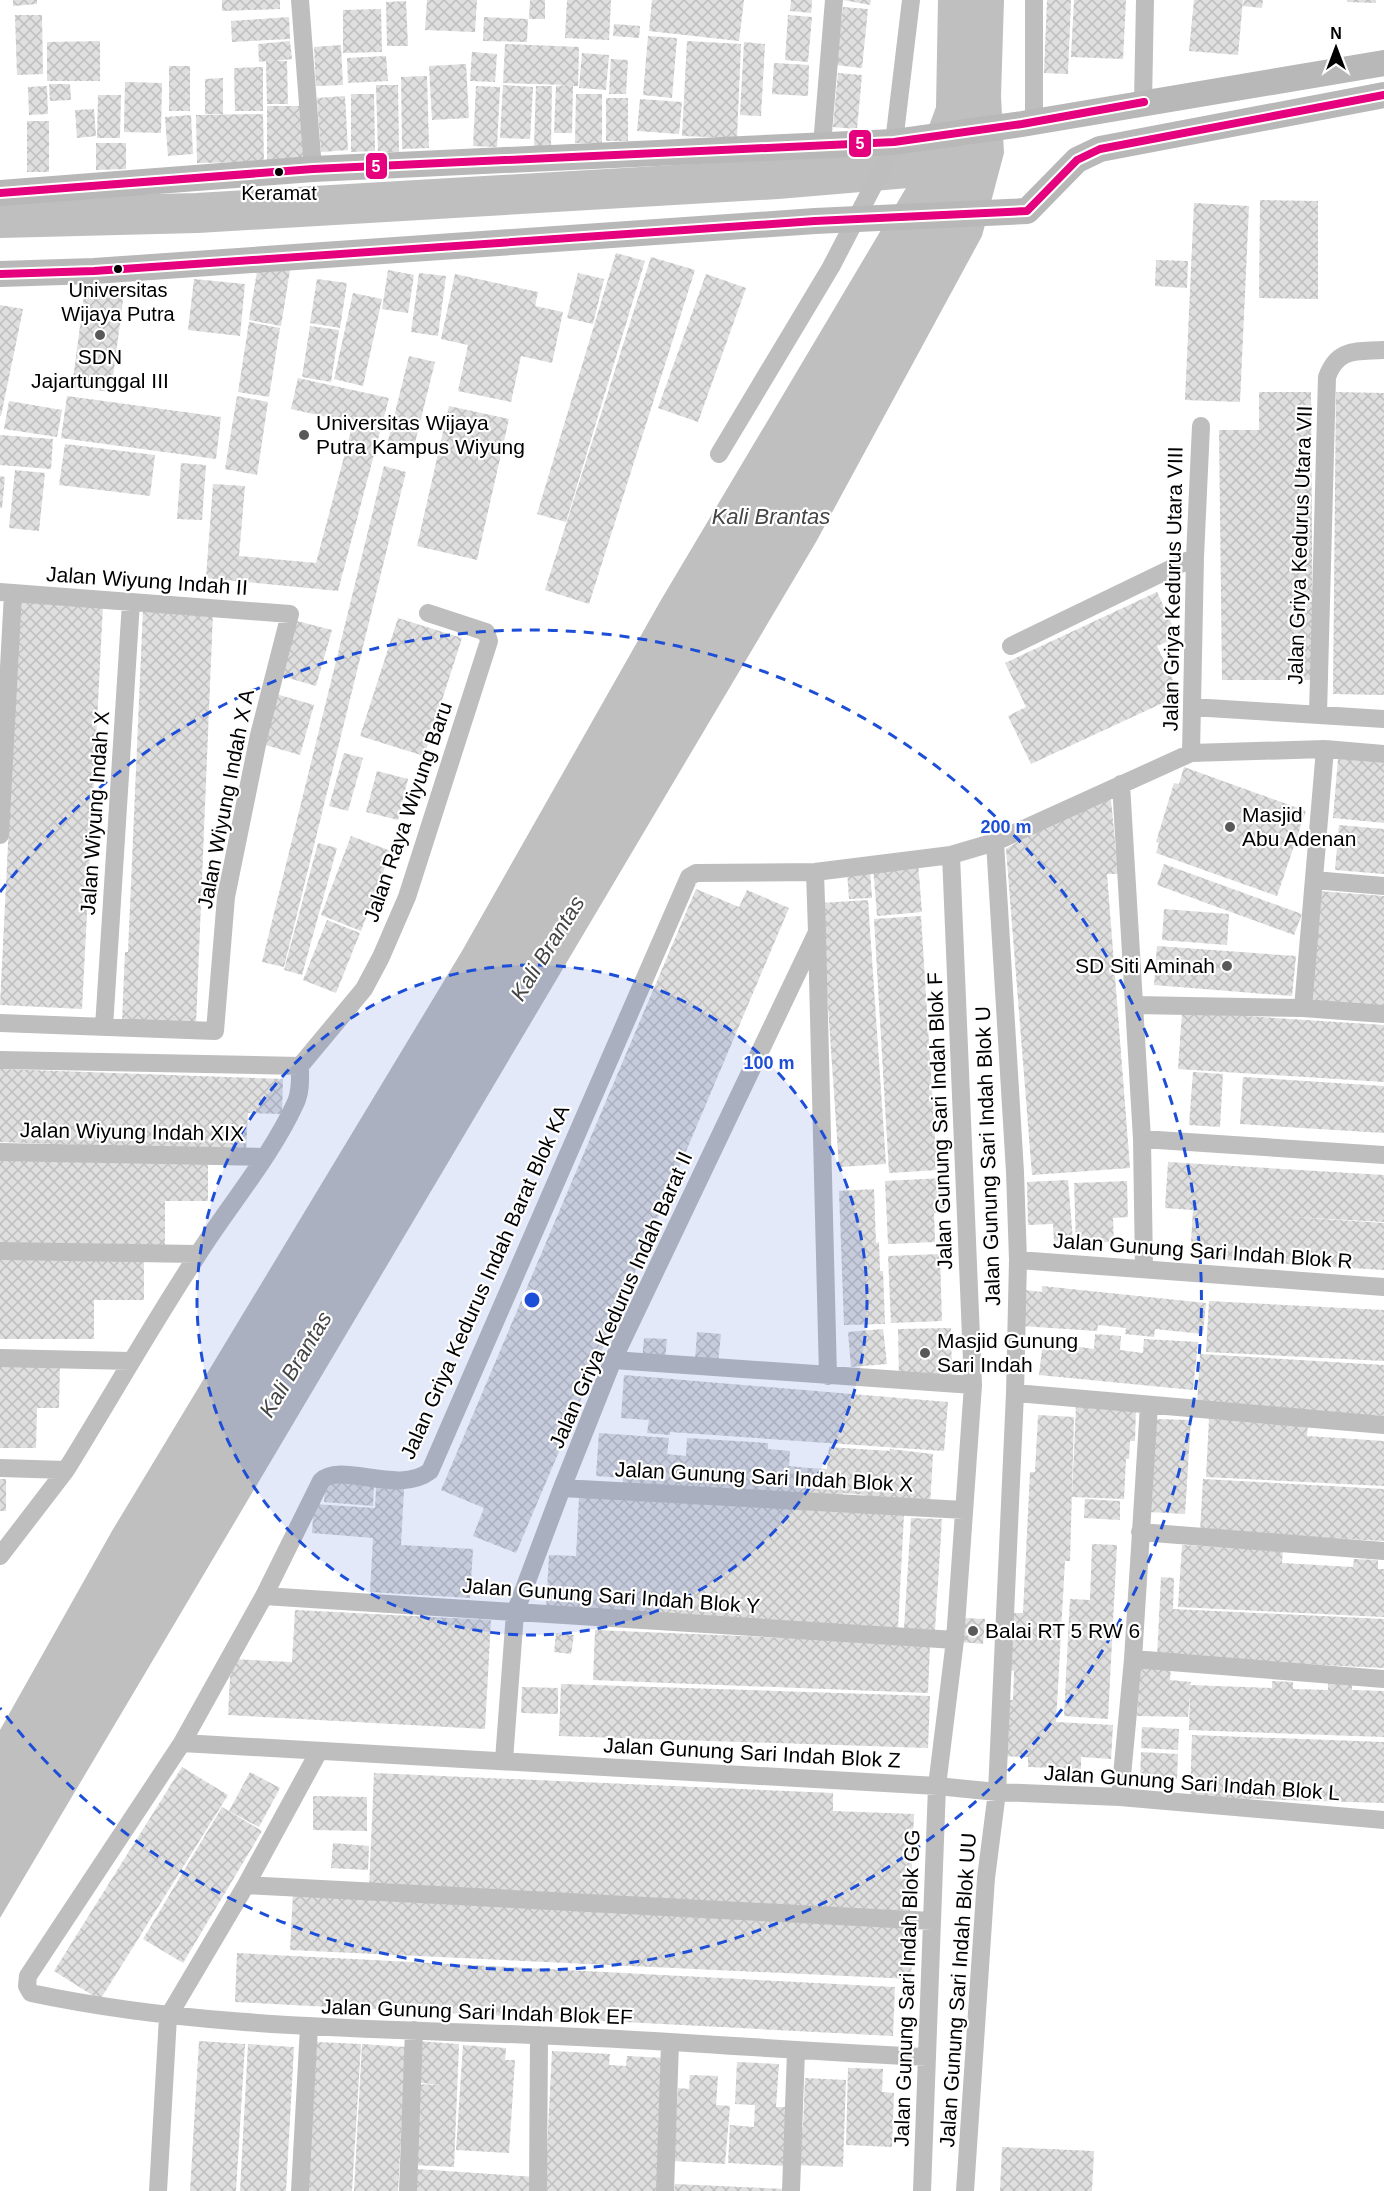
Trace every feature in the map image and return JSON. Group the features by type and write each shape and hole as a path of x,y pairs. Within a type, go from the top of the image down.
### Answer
{"main road":[{"path":"0,193 313,169 903,141 1028,123 1384,63"},
{"path":"0,274 94,271 866,213 1027,211 1077,160 1100,149 1163,139 1384,95"}],"street":[{"path":"300,0 313,169"},
{"path":"822,145 834,0"},
{"path":"719,454 866,213 883,167 903,141 911,0"},
{"path":"1028,123 1034,0"},
{"path":"1143,102 1145,0"},
{"name":"Jalan Griya Kedurus Utara VII","path":"1318,714 1327,377 1332,363 1341,355 1384,350"},
{"name":"Jalan Griya Kedurus Utara VIII","path":"1191,753 1195,557 1201,426"},
{"path":"1011,646 1195,557"},
{"path":"0,835 7,593"},
{"name":"Jalan Wiyung Indah II","path":"7,593 290,614"},
{"name":"Jalan Wiyung Indah X","path":"104,1027 131,602"},
{"name":"Jalan Raya Wiyung Baru","path":"300,1066 340,1021 364,989 385,947 407,897 489,642 486,632 428,613"},
{"name":"Jalan Wiyung Indah X A","path":"104,1027 215,1031 226,897 259,735 290,614"},
{"path":"1192,707 1384,719"},
{"path":"1303,1008 1325,748"},
{"path":"815,872 951,855 995,842 1191,753 1325,748 1384,754"},
{"path":"1121,784 1142,1139 1144,1268"},
{"name":"Jalan Gunung Sari Indah Blok U","path":"995,842 1018,1260 1015,1394 997,1792"},
{"name":"Jalan Gunung Sari Indah Blok F","path":"937,1786 956,1640 973,1385 951,855"},
{"name":"Jalan Griya Kedurus Indah Barat Blok KA","path":"28,1983 182,1743 264,1596 322,1479 340,1475 405,1482 430,1471 689,877 696,873 815,872"},
{"name":"Jalan Griya Kedurus Indah Barat II","path":"504,1760 515,1613 614,1360 817,932 815,872"},
{"path":"1314,880 1384,886"},
{"path":"817,932 828,1376"},
{"path":"1134,1005 1303,1008 1384,1014"},
{"path":"0,1023 104,1027"},
{"path":"0,1060 300,1066 296,1101 264,1157 198,1254 66,1470 0,1556"},
{"path":"1142,1139 1384,1155"},
{"name":"Jalan Wiyung Indah XIX","path":"0,1152 264,1157"},
{"path":"0,1251 198,1254"},
{"name":"Jalan Gunung Sari Indah Blok R","path":"1018,1260 1384,1287"},
{"path":"0,1358 131,1361"},
{"path":"614,1360 973,1385"},
{"path":"1015,1394 1384,1425"},
{"path":"1120,1797 1133,1659 1149,1405"},
{"path":"0,1468 66,1470"},
{"name":"Jalan Gunung Sari Indah Blok X","path":"562,1488 964,1510"},
{"path":"1140,1532 1384,1551"},
{"name":"Jalan Gunung Sari Indah Blok Y","path":"264,1596 956,1640"},
{"path":"1133,1659 1384,1679"},
{"name":"Jalan Gunung Sari Indah Blok Z","path":"182,1743 318,1753 504,1760 937,1786 997,1792"},
{"path":"158,2191 168,2017 246,1885 318,1753"},
{"name":"Jalan Gunung Sari Indah Blok GG","path":"922,2191 937,1786"},
{"name":"Jalan Gunung Sari Indah Blok L","path":"997,1792 1120,1797 1384,1820"},
{"name":"Jalan Gunung Sari Indah Blok UU","path":"965,2191 986,1878 997,1792"},
{"path":"246,1885 932,1921"},
{"name":"Jalan Gunung Sari Indah Blok EF","path":"28,1983 31,1993 103,2008 168,2017 309,2027 539,2035 927,2057"},
{"path":"300,2191 309,2027"},
{"path":"408,2191 414,2030"},
{"path":"538,2191 539,2035"},
{"path":"665,2191 670,2043"},
{"path":"791,2191 796,2051"}],"water":[{"name":"Kali Brantas","path":"938,0 1004,0 1001,96 1004,153 982,236 816,542 0,1918 0,1730 112,1531 462,951 661,600 906,188 936,107"}],"building":[{"path":"13,0 37,0 37,4 13,6"},
{"path":"222,0 280,0 280,9 222,11"},
{"path":"427,0 477,0 475,32 425,30"},
{"path":"530,0 545,0 545,19 529,19"},
{"path":"567,0 611,0 609,40 565,38"},
{"path":"652,0 744,0 739,41 649,31"},
{"path":"791,0 812,0 811,13 790,11"},
{"path":"843,0 871,0 870,5"},
{"path":"1047,0 1071,0 1068,74 1044,73"},
{"path":"1074,0 1126,0 1123,59 1071,57"},
{"path":"1194,0 1243,0 1238,55 1189,51"},
{"path":"1244,0 1263,0 1262,8 1243,6"},
{"path":"1347,0 1376,0 1376,3 1347,2"},
{"path":"406,1 408,46 387,46 386,2"},
{"path":"843,7 868,9 862,68 836,65"},
{"path":"381,9 382,52 343,53 343,10"},
{"path":"15,15 42,15 43,74 17,75"},
{"path":"788,15 812,17 808,62 785,60"},
{"path":"289,17 290,39 232,42 231,21"},
{"path":"484,17 528,19 527,42 483,41"},
{"path":"614,24 640,26 639,38 613,36"},
{"path":"648,36 677,38 672,98 643,95"},
{"path":"100,41 100,81 47,81 47,42"},
{"path":"290,41 292,59 274,61 287,61 288,104 267,104 266,61 259,62 258,44"},
{"path":"687,41 741,44 737,138 682,136"},
{"path":"744,42 765,44 761,116 740,115"},
{"path":"505,44 579,47 578,86 573,86 572,133 554,133 556,86 568,85 503,83"},
{"path":"341,45 343,85 316,86 314,47"},
{"path":"472,52 497,54 495,82 470,81"},
{"path":"582,53 609,55 606,90 579,88"},
{"path":"386,56 388,81 348,83 347,58"},
{"path":"611,59 628,60 626,94 609,94"},
{"path":"774,63 809,65 808,96 772,94"},
{"path":"466,64 469,118 432,120 429,66"},
{"path":"169,66 190,66 190,111 169,111"},
{"path":"263,67 263,111 235,111 234,68"},
{"path":"838,73 862,75 857,129 833,127"},
{"path":"427,76 429,148 402,149 401,77"},
{"path":"223,78 223,114 205,114 205,79"},
{"path":"125,82 162,83 161,133 124,132"},
{"path":"49,84 70,84 71,100 50,101"},
{"path":"376,85 398,85 399,152 378,152"},
{"path":"503,85 533,87 530,139 500,138"},
{"path":"47,86 48,114 29,115 28,87"},
{"path":"476,86 500,87 497,147 473,146"},
{"path":"536,86 552,86 551,148 534,147"},
{"path":"351,94 374,94 375,151 351,152"},
{"path":"576,94 602,94 602,143 575,143"},
{"path":"98,95 121,95 120,138 97,138"},
{"path":"345,96 348,150 321,152 317,98"},
{"path":"606,98 628,98 628,141 606,141"},
{"path":"640,99 682,102 679,134 637,131"},
{"path":"267,106 303,106 303,160 267,160"},
{"path":"94,109 96,136 77,138 75,110"},
{"path":"263,114 264,162 197,163 196,115"},
{"path":"191,115 193,154 168,156 165,117"},
{"path":"27,121 49,121 49,172 27,172"},
{"path":"96,143 126,143 126,169 96,170"},
{"path":"1260,200 1318,201 1318,299 1259,298"},
{"path":"1194,203 1249,206 1240,402 1185,400"},
{"path":"616,253 645,261 566,522 537,514"},
{"path":"651,257 695,270 589,604 545,590"},
{"path":"1156,260 1188,261 1187,288 1155,286"},
{"path":"258,265 290,270 281,326 249,320"},
{"path":"388,270 414,275 408,313 382,309"},
{"path":"419,273 446,276 438,336 411,332"},
{"path":"578,273 604,279 593,324 567,318"},
{"path":"455,274 538,292 535,306 563,312 552,363 521,356 511,402 458,391 468,345 441,339"},
{"path":"706,274 746,288 698,422 658,408"},
{"path":"194,279 245,284 240,336 188,330"},
{"path":"317,279 347,283 340,328 310,323"},
{"path":"85,288 124,293 111,392 72,387"},
{"path":"353,293 382,299 363,386 334,379"},
{"path":"0,305 23,309 1,416 0,416"},
{"path":"249,322 280,328 269,397 238,392"},
{"path":"310,326 339,330 331,382 302,377"},
{"path":"409,356 435,362 412,455 386,449"},
{"path":"298,378 389,398 338,591 206,578 213,484 245,486 239,556 316,563 353,423 291,409"},
{"path":"1259,392 1311,392 1313,680 1222,680 1219,430 1259,430"},
{"path":"1336,392 1384,393 1384,695 1333,694"},
{"path":"67,396 221,417 216,459 61,438"},
{"path":"237,396 268,402 257,475 225,469"},
{"path":"9,401 62,410 57,437 4,429"},
{"path":"449,406 509,419 477,560 417,546"},
{"path":"0,435 53,439 51,469 0,465"},
{"path":"65,444 155,455 150,496 59,485"},
{"path":"181,463 206,465 202,520 177,519"},
{"path":"384,466 406,472 284,967 262,962"},
{"path":"15,470 45,473 39,531 9,528"},
{"path":"0,476 5,477 2,508 0,508"},
{"path":"1157,592 1178,637 1157,646 1180,695 1031,764 1008,716 1026,707 1005,663"},
{"path":"20,602 103,606 82,1009 0,1005"},
{"path":"143,609 213,612 196,1025 122,1022 125,952 128,952"},
{"path":"398,618 462,638 424,756 360,736"},
{"path":"293,620 332,630 316,686 278,675"},
{"path":"276,694 314,705 300,755 262,744"},
{"path":"344,753 363,758 348,811 329,806"},
{"path":"1338,759 1384,763 1384,823 1333,818"},
{"name":"Masjid Abu Adenan","path":"1184,767 1306,811 1277,896 1156,853 1159,843 1156,842 1174,783 1179,784"},
{"path":"377,771 408,779 398,820 366,812"},
{"path":"1111,799 1118,874 1107,874 1130,1168 1032,1175 1006,849 1072,809"},
{"path":"1339,825 1384,829 1384,874 1335,870"},
{"path":"351,836 391,851 361,931 321,915"},
{"path":"318,843 337,848 302,975 284,970"},
{"path":"918,863 922,912 877,916 873,866"},
{"path":"1164,864 1302,914 1294,935 1157,885"},
{"path":"870,870 872,898 849,899 847,871"},
{"path":"696,889 739,907 747,890 789,908 516,1553 473,1536 484,1508 441,1490"},
{"path":"1318,891 1384,896 1384,1006 1310,1001"},
{"path":"868,900 886,1164 839,1167 821,903"},
{"path":"1164,909 1229,914 1227,945 1162,940"},
{"path":"921,916 937,1170 889,1173 874,919"},
{"path":"327,920 360,933 336,993 303,980"},
{"path":"1157,946 1296,956 1292,996 1154,985"},
{"path":"1182,1012 1384,1025 1384,1082 1178,1069"},
{"path":"0,1069 283,1079 282,1114 248,1113 246,1151 0,1142"},
{"path":"1193,1072 1223,1074 1220,1127 1189,1125"},
{"path":"1243,1077 1384,1086 1384,1133 1240,1124"},
{"path":"0,1158 208,1158 208,1201 165,1201 165,1245 0,1245"},
{"path":"1168,1162 1384,1175 1384,1222 1276,1216 1384,1223 1384,1270 1190,1258 1193,1210 1165,1208"},
{"path":"944,1178 945,1213 934,1213 935,1242 888,1244 885,1181"},
{"path":"1068,1180 1073,1240 1054,1241 1053,1224 1028,1225 1027,1182"},
{"path":"1127,1181 1128,1217 1113,1218 1114,1242 1076,1243 1074,1183"},
{"path":"874,1189 876,1243 879,1242 880,1271 883,1271 885,1324 844,1325 839,1191"},
{"path":"940,1254 942,1321 891,1323 888,1256"},
{"path":"0,1257 144,1257 144,1300 94,1300 94,1339 0,1339"},
{"path":"1042,1286 1206,1303 1203,1334 1155,1329 1154,1337 1125,1334 1126,1328 1098,1325 1097,1331 1021,1326 1025,1290 1042,1292"},
{"path":"1209,1301 1384,1310 1384,1361 1206,1352"},
{"name":"Masjid Gunung Sari Indah","path":"951,1328 952,1376 899,1378 898,1329"},
{"path":"883,1329 887,1364 851,1367 848,1332"},
{"path":"697,1332 721,1334 718,1363 695,1361"},
{"path":"1095,1334 1121,1336 1120,1350 1143,1353 1144,1339 1198,1342 1193,1390 1039,1375 1043,1342 1094,1349"},
{"path":"644,1338 667,1339 665,1361 642,1360"},
{"path":"1200,1354 1384,1365 1384,1416 1197,1405"},
{"path":"0,1363 60,1364 59,1408 37,1408 36,1448 0,1448"},
{"path":"624,1375 948,1402 944,1451 670,1432 670,1435 647,1433 649,1420 621,1418"},
{"path":"1076,1405 1136,1407 1135,1441 1130,1441 1129,1459 1126,1459 1124,1499 1072,1497"},
{"path":"1038,1415 1074,1417 1070,1561 1065,1561 1056,1722 1113,1725 1111,1759 1081,1757 1081,1769 1028,1767 1028,1757 1001,1756 1003,1700 1013,1700 1014,1671 1010,1670 1013,1613 1023,1613 1030,1472 1035,1472"},
{"path":"1153,1419 1191,1420 1185,1514 1148,1512"},
{"path":"1209,1419 1308,1423 1307,1436 1384,1441 1384,1486 1206,1477"},
{"path":"599,1433 669,1438 667,1454 686,1456 687,1438 768,1443 768,1449 790,1451 789,1466 808,1468 827,1469 829,1447 890,1451 890,1449 933,1454 930,1505 865,1501 865,1495 843,1493 843,1501 623,1485 623,1478 596,1476"},
{"path":"0,1479 6,1479 6,1511 0,1511"},
{"path":"1203,1479 1384,1489 1384,1541 1200,1531"},
{"path":"326,1481 374,1484 373,1506 324,1502"},
{"path":"376,1488 404,1489 401,1545 473,1549 470,1598 370,1592 373,1538 312,1533 314,1504 375,1508"},
{"path":"579,1497 904,1515 898,1628 546,1609 549,1555 576,1556"},
{"path":"1085,1499 1120,1501 1120,1520 1084,1518"},
{"path":"911,1518 942,1519 935,1630 904,1629"},
{"path":"1092,1544 1117,1545 1108,1719 1064,1716 1070,1599 1090,1600"},
{"path":"1182,1545 1283,1550 1282,1563 1353,1567 1354,1559 1378,1560 1378,1569 1384,1569 1384,1617 1178,1607"},
{"path":"1161,1577 1174,1578 1173,1609 1384,1619 1384,1668 1157,1657"},
{"path":"295,1610 491,1620 485,1729 228,1715 231,1659 292,1662"},
{"name":"Balai RT 5 RW 6","path":"962,1618 985,1619 983,1644 960,1642"},
{"path":"595,1630 930,1644 928,1693 593,1680"},
{"path":"556,1633 574,1635 571,1654 554,1652"},
{"path":"1141,1664 1171,1666 1170,1680 1191,1682 1190,1685 1272,1688 1272,1681 1293,1682 1293,1689 1328,1690 1328,1682 1352,1683 1352,1690 1384,1691 1384,1737 1189,1730 1190,1695 1188,1717 1137,1716"},
{"path":"561,1684 930,1696 928,1748 559,1736"},
{"path":"522,1687 558,1688 558,1714 521,1713"},
{"path":"1142,1727 1179,1729 1178,1750 1141,1748"},
{"path":"1192,1735 1384,1742 1384,1803 1190,1797"},
{"path":"1141,1752 1178,1754 1177,1779 1140,1778"},
{"path":"182,1767 228,1795 100,2000 54,1971"},
{"path":"250,1772 280,1788 259,1827 229,1811"},
{"path":"374,1773 833,1793 833,1811 914,1814 910,1911 369,1888"},
{"path":"313,1796 367,1797 367,1831 313,1830"},
{"path":"222,1807 262,1831 183,1963 143,1939"},
{"path":"333,1843 369,1846 368,1870 331,1868"},
{"path":"293,1893 914,1923 911,1979 290,1950"},
{"path":"237,1953 895,1987 893,2036 235,2002"},
{"path":"199,2041 245,2044 236,2191 190,2191"},
{"path":"416,2041 459,2044 454,2167 413,2165 416,2084 440,2085 414,2082"},
{"path":"317,2042 361,2044 352,2191 308,2191"},
{"path":"248,2044 294,2047 286,2191 240,2191"},
{"path":"362,2044 406,2047 398,2191 354,2191"},
{"path":"463,2045 506,2048 505,2060 515,2060 509,2153 456,2150"},
{"path":"552,2051 610,2054 609,2065 626,2066 627,2056 664,2058 657,2191 545,2191"},
{"path":"737,2062 779,2064 776,2107 789,2107 785,2166 728,2163 730,2125 754,2127 755,2105 735,2104"},
{"path":"848,2068 883,2069 882,2092 894,2093 892,2147 846,2145"},
{"path":"690,2075 718,2076 716,2105 730,2106 725,2164 673,2161 678,2088 689,2089"},
{"path":"805,2078 846,2080 843,2167 796,2165 798,2128 803,2127"},
{"path":"1002,2147 1094,2151 1092,2191 1000,2191"},
{"path":"416,2169 535,2177 534,2191 414,2191"},
{"path":"675,2184 786,2189 786,2191 674,2191"}],"waterway":[{"path":"0,218 197,213 777,179 907,168 969,154"}],"transit line":[{"name":"5","path":"0,274 94,271 815,221 1027,211 1077,160 1100,149 1384,95"},
{"name":"5","path":"0,193 313,169 894,142 1022,124 1144,102"}],"place":[{"name":"Keramat","path":"279,172"},
{"name":"Universitas Wijaya Putra","path":"118,269"},
{"name":"SDN Jajartunggal III","path":"100,335"},
{"name":"Universitas Wijaya Putra Kampus Wiyung","path":"304,435"},
{"name":"Masjid Abu Adenan","path":"1230,827"},
{"name":"SD Siti Aminah","path":"1227,966"},
{"name":"Masjid Gunung Sari Indah","path":"925,1353"},
{"name":"Balai RT 5 RW 6","path":"973,1631"}]}
